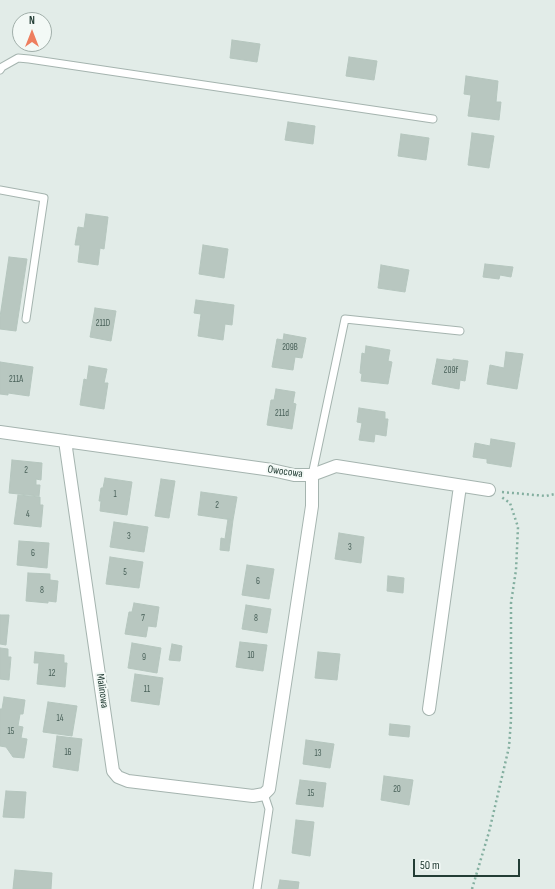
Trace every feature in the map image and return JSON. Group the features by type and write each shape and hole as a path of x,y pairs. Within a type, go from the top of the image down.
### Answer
{"street":[{"name":"Owocowa","path":"0,432 272,470 294,475 312,475 312,506 271,780 269,789 264,794"},
{"name":"Malinowa","path":"65,441 113,771 118,777 128,781 253,796 264,794"},
{"path":"312,475 336,466 489,490"},
{"path":"430,709 460,486"}],"lane":[{"path":"0,70 2,67 18,58 29,59 433,119"},
{"path":"0,190 44,198 26,319"},
{"path":"312,475 345,319 460,331"},
{"path":"257,889 269,809 264,794"}],"path":[{"path":"489,490 546,496 555,494"},
{"path":"472,889 489,832 509,748 512,720 511,603 516,570 518,527 510,503 503,497 489,490"}],"building":[{"path":"232,40 260,44 257,62 230,58"},
{"path":"349,57 377,61 374,80 346,76"},
{"path":"466,76 498,81 496,102 501,102 499,120 468,116 471,95 464,94"},
{"path":"288,122 315,126 313,144 285,140"},
{"path":"472,133 494,136 489,168 468,165"},
{"path":"401,134 429,138 426,160 398,156"},
{"path":"86,214 108,217 104,249 100,248 98,265 78,262 80,245 75,245 78,227 84,228"},
{"path":"203,245 228,249 224,278 199,274"},
{"path":"9,257 27,259 16,331 0,329 0,317"},
{"path":"485,264 513,267 511,277 500,275 499,279 483,277"},
{"path":"381,265 409,270 405,292 378,288"},
{"path":"196,300 234,305 232,325 225,324 223,340 198,336 201,314 194,313"},
{"path":"95,308 116,311 111,341 90,337"},
{"path":"284,334 306,338 302,358 295,357 293,370 272,367 277,339 283,340"},
{"path":"366,346 390,350 388,361 392,362 388,384 361,381 362,374 360,373 362,353 365,354"},
{"path":"506,352 523,354 517,389 487,384 490,365 504,368"},
{"path":"437,359 468,361 465,381 460,380 459,389 432,384"},
{"path":"0,362 33,367 29,396 8,393 8,395 0,394"},
{"path":"89,366 107,369 104,383 108,383 104,409 80,405 84,379 87,380"},
{"path":"276,389 295,392 293,403 296,404 292,429 267,425 271,400 274,400"},
{"path":"359,408 385,412 385,419 388,419 386,436 375,434 374,442 359,440 362,423 357,422"},
{"path":"491,439 515,443 511,467 487,463 487,459 473,457 475,443 490,446"},
{"path":"12,460 42,463 41,480 36,479 36,485 40,485 39,496 9,493"},
{"path":"105,478 132,482 127,515 100,511 101,501 99,501 101,488 103,488"},
{"path":"161,479 175,481 169,518 155,516"},
{"path":"201,492 237,497 233,520 198,515"},
{"path":"18,495 40,497 40,505 43,505 41,527 14,524"},
{"path":"228,519 233,520 229,551 220,550 221,538 225,539"},
{"path":"114,522 148,527 144,552 110,547"},
{"path":"339,533 364,537 361,563 335,559"},
{"path":"19,541 49,543 47,568 17,565"},
{"path":"110,557 143,562 139,588 106,584"},
{"path":"247,565 274,569 269,599 242,595"},
{"path":"28,573 50,574 50,580 58,581 56,602 48,601 48,603 26,601"},
{"path":"388,576 404,578 403,593 387,591"},
{"path":"134,603 159,607 156,627 148,626 146,637 125,634 129,612 132,612"},
{"path":"246,605 271,609 267,633 242,629"},
{"path":"0,615 9,615 6,645 0,644"},
{"path":"240,642 267,645 263,671 236,667"},
{"path":"132,643 161,648 157,673 128,668"},
{"path":"172,644 182,646 180,661 169,660"},
{"path":"0,648 8,649 8,657 11,657 9,680 0,679"},
{"path":"35,652 64,655 64,663 67,663 65,687 37,684 39,663 34,663"},
{"path":"318,652 340,654 337,680 315,678"},
{"path":"135,674 163,678 159,705 131,701"},
{"path":"4,697 25,700 23,714 20,714 18,726 23,727 21,738 27,739 24,758 13,757 6,747 0,746 0,709 2,709"},
{"path":"48,702 77,706 72,736 43,732"},
{"path":"390,724 410,726 409,737 389,735"},
{"path":"57,736 82,739 78,771 53,767"},
{"path":"306,740 334,744 330,768 303,764"},
{"path":"384,776 413,780 409,805 381,800"},
{"path":"300,780 326,783 323,807 296,804"},
{"path":"6,791 26,792 24,818 3,817"},
{"path":"296,820 314,822 310,856 292,853"},
{"path":"15,870 52,873 51,889 13,889"},
{"path":"280,880 299,882 298,889 278,889"}]}
